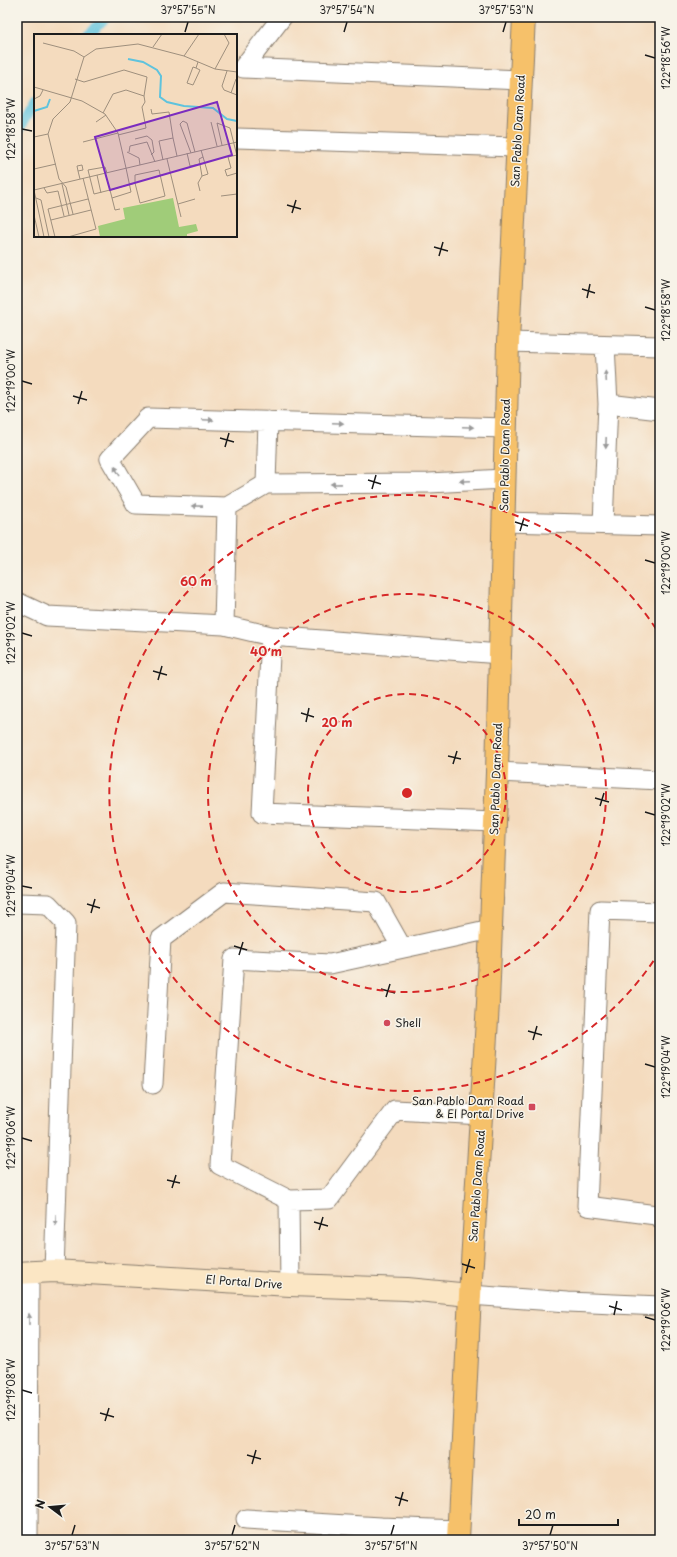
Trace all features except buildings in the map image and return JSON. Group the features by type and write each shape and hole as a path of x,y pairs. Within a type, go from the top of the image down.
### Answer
{"main road":[{"name":"San Pablo Dam Road","path":"458,1535 491,930 497,772 508,342 524,17"},
{"name":"El Portal Drive","path":"23,1272 54,1271 290,1285 406,1289 470,1295"}],"lane":[{"path":"282,17 243,68 521,80"},
{"path":"237,138 518,147"},
{"path":"508,342 660,346"},
{"path":"603,524 608,404 605,345"},
{"path":"608,404 660,410"},
{"path":"504,479 429,483 266,484 227,507 136,504 110,459 148,418 506,428"},
{"path":"266,484 268,421"},
{"path":"224,625 227,507"},
{"path":"504,522 660,526"},
{"path":"17,602 47,616 224,625 270,636 500,654"},
{"path":"270,636 262,813 495,822"},
{"path":"497,772 660,780"},
{"path":"153,1084 161,939 224,892 376,902 402,948"},
{"path":"17,903 48,904 66,923 54,1271"},
{"path":"660,912 600,910 587,1206 656,1215 660,1218"},
{"path":"482,1115 394,1110 329,1199 289,1200 220,1165 234,959 330,964 491,930"},
{"path":"289,1200 290,1285"},
{"path":"23,1272 28,1540"},
{"path":"470,1295 568,1302 660,1306"},
{"path":"246,1520 381,1534 458,1535"}],"waterway":[{"path":"88,34 107,17"},
{"path":"17,133 34,104"}],"place":[{"name":"Shell","path":"387,1023"},
{"name":"San Pablo Dam Road & El Portal Drive","path":"532,1107"}]}
